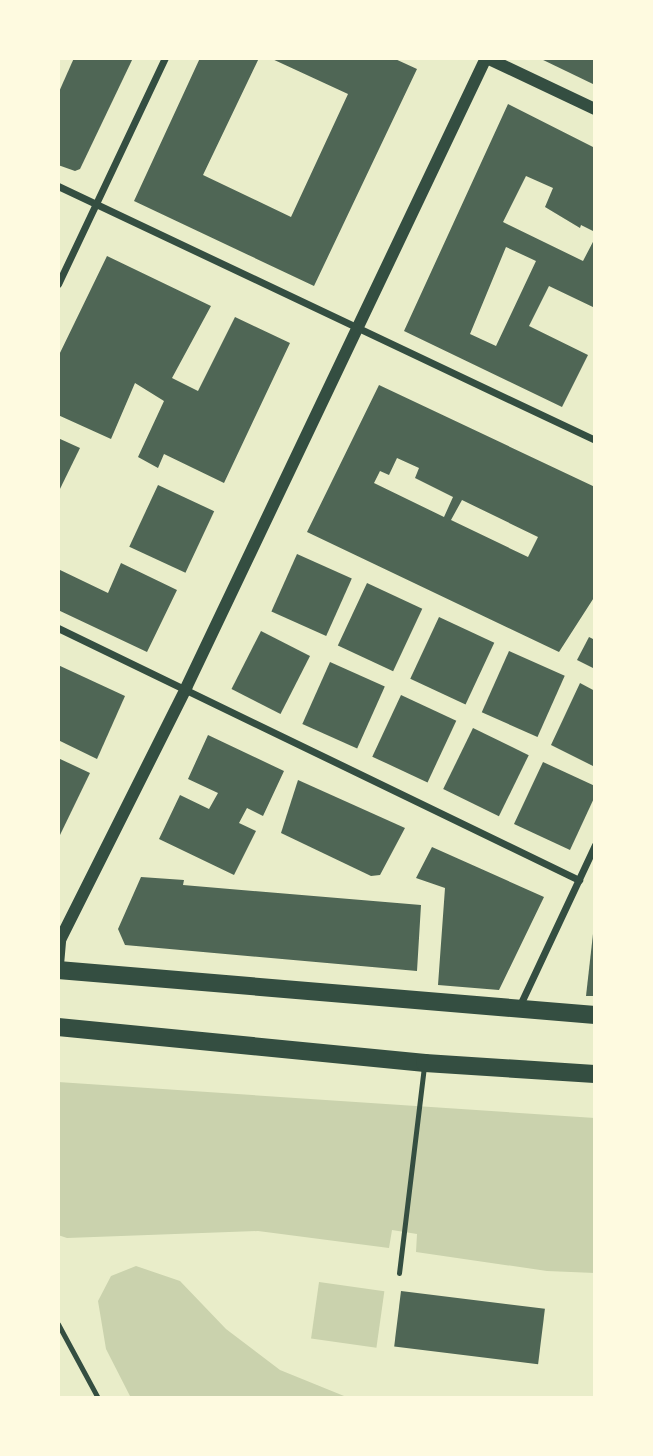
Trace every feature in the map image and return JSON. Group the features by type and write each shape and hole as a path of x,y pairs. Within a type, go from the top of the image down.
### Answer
{"main road":[{"path":"58,970 595,1015"},
{"path":"58,1027 425,1063 595,1074"}],"street":[{"path":"58,284 165,58"},
{"path":"58,965 60,940 186,688 487,58 595,109"},
{"path":"58,186 595,440"},
{"path":"58,628 579,880"},
{"path":"519,1007 595,845"}],"lane":[{"path":"399,1273 425,1063"},
{"path":"58,1324 98,1398"}],"green space":[{"path":"58,1082 595,1118 595,1273 547,1271 416,1252 417,1234 392,1230 389,1248 258,1231 67,1238 58,1235"},
{"path":"136,1266 180,1281 226,1329 280,1370 349,1398 131,1398 106,1349 98,1301 111,1276"},
{"path":"319,1282 384,1291 376,1348 311,1338"}],"building":[{"path":"74,58 133,58 80,169 75,171 58,165 58,94"},
{"path":"200,58 259,58 203,175 291,217 348,94 270,58 393,58 417,69 314,286 134,201"},
{"path":"539,58 595,58 595,85"},
{"path":"508,104 595,148 595,232 581,225 580,228 545,207 553,188 526,176 503,222 583,261 595,238 595,308 549,286 529,326 588,355 562,407 404,331","holes":["506,247 536,261 496,346 470,334"]},
{"path":"107,256 211,306 172,378 198,391 235,317 290,343 224,483 164,454 158,468 138,457 164,401 135,383 111,439 58,415 58,357"},
{"path":"379,385 595,487 595,596 559,652 307,532","holes":["397,458 419,468 415,478 453,497 444,517 374,483 380,471 389,475","462,500 538,537 528,557 451,520"]},
{"path":"58,438 80,448 58,493"},
{"path":"158,485 214,511 185,573 129,547"},
{"path":"297,554 352,578 326,636 271,612"},
{"path":"121,563 177,590 147,652 58,610 58,569 108,593"},
{"path":"367,583 422,609 393,671 338,646"},
{"path":"439,617 494,643 466,704 410,679"},
{"path":"261,631 310,656 280,714 231,689"},
{"path":"589,637 595,640 595,669 577,660"},
{"path":"509,651 565,676 537,737 482,712"},
{"path":"330,662 385,686 357,749 302,724"},
{"path":"58,665 125,696 97,759 58,740"},
{"path":"580,683 595,691 595,767 551,745"},
{"path":"401,695 456,721 428,782 372,757"},
{"path":"473,728 529,755 499,816 443,789"},
{"path":"208,735 284,771 263,816 247,808 239,823 256,831 234,875 159,839 180,795 209,809 218,793 188,779"},
{"path":"58,758 90,773 60,835 58,833"},
{"path":"543,762 595,786 595,796 570,850 514,824"},
{"path":"298,780 405,828 380,875 371,876 281,833"},
{"path":"432,847 544,897 499,990 438,985 445,888 416,878"},
{"path":"141,877 184,880 183,885 421,905 417,971 125,945 118,929"},
{"path":"593,934 595,996 586,996"},
{"path":"401,1291 545,1309 538,1364 394,1347"}]}
